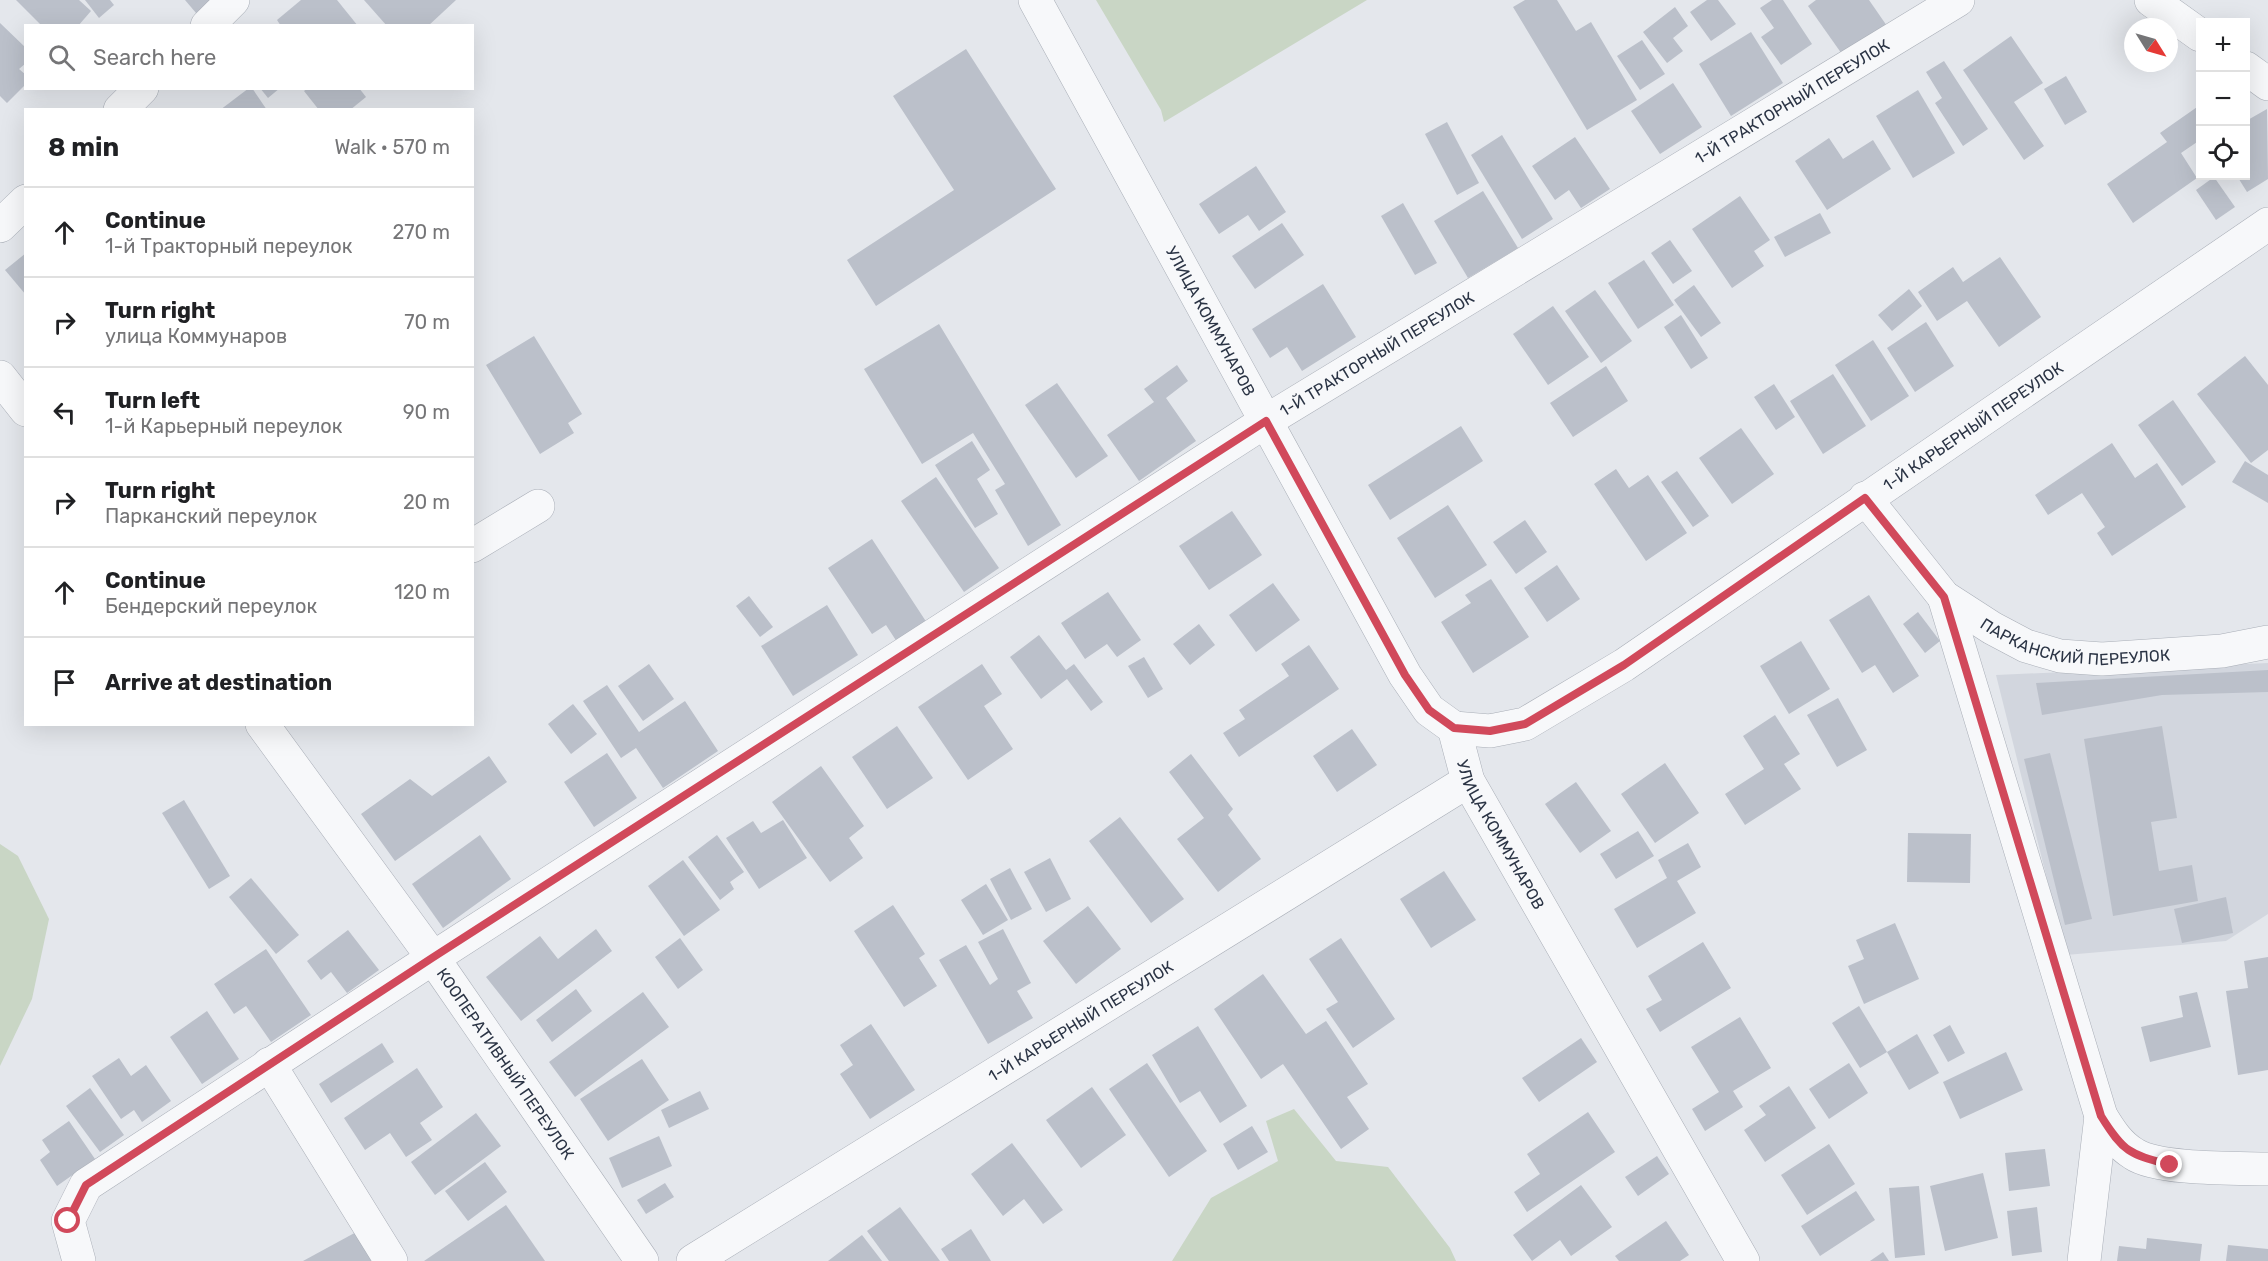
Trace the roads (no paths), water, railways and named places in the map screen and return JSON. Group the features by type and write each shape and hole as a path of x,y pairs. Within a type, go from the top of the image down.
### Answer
{"street":[{"path":"209,24 233,0"},
{"name":"УЛИЦА КОММУНАРОВ","path":"1035,0 1405,675 1429,710 1454,728 1468,781 1743,1261"},
{"name":"1-Й ТРАКТОРНЫЙ ПЕРЕУЛОК","path":"79,1261 68,1221 86,1185 432,958 1266,421 1958,0"},
{"path":"2151,0 2196,33"},
{"path":"2250,71 2268,84"},
{"path":"122,108 140,90"},
{"path":"0,226 24,203"},
{"name":"1-Й КАРЬЕРНЫЙ ПЕРЕУЛОК","path":"1454,728 1490,731 1525,724 1624,665 2268,224"},
{"path":"0,377 24,407"},
{"name":"ПАРКАНСКИЙ ПЕРЕУЛОК","path":"1865,498 1944,597 1992,628 2026,646 2060,656 2102,659 2222,651 2268,642"},
{"path":"474,545 538,506"},
{"path":"1944,597 2101,1116 2116,1140 2136,1156 2170,1165 2268,1169"},
{"name":"КООПЕРАТИВНЫЙ ПЕРЕУЛОК","path":"263,726 432,958 642,1261"},
{"name":"1-Й КАРЬЕРНЫЙ ПЕРЕУЛОК","path":"693,1261 1468,781"},
{"path":"269,1064 391,1261"},
{"path":"2084,1261 2101,1116"}]}
